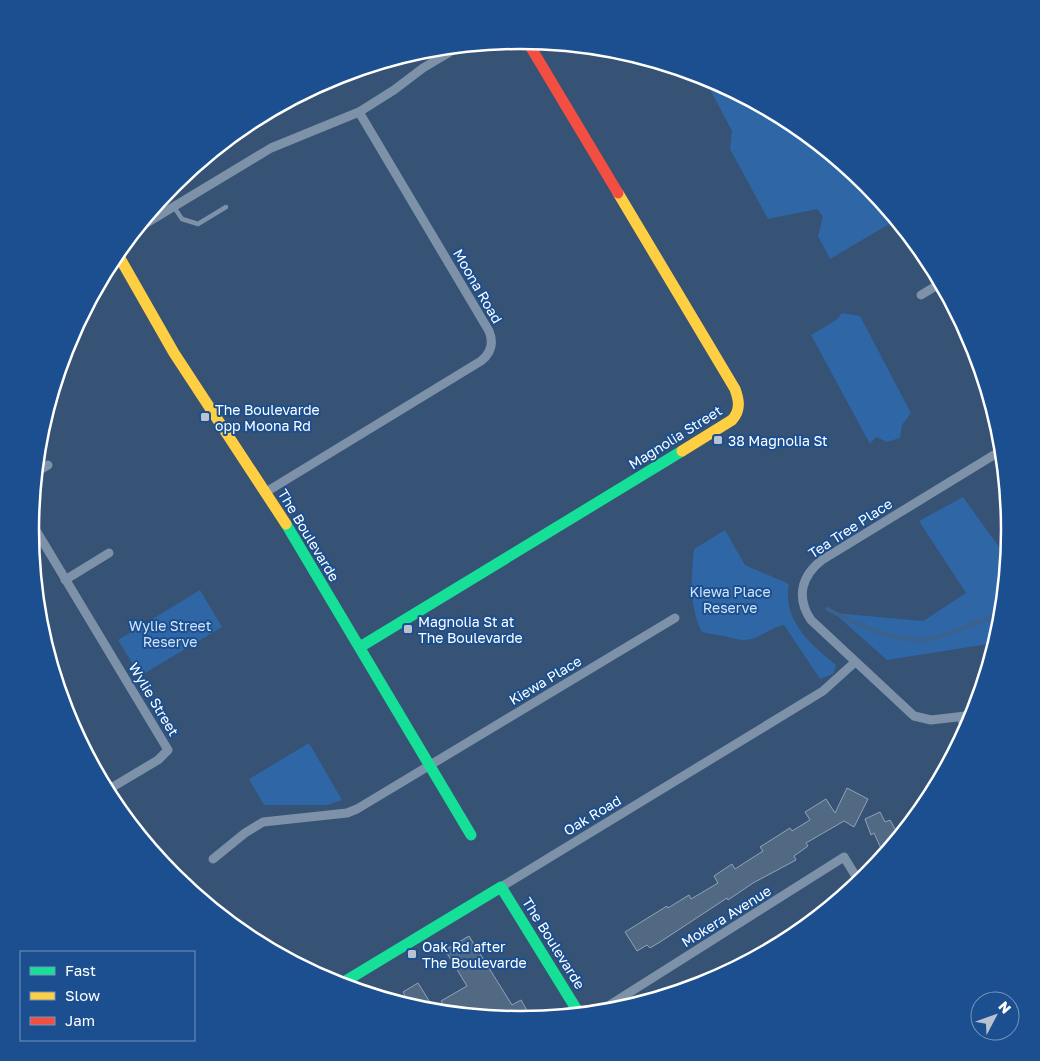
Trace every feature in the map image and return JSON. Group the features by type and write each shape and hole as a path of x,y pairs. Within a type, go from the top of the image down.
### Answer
{"street":[{"name":"Magnolia Street","path":"360,647 728,423 739,410 739,397 735,389 532,49"},
{"path":"153,220 271,148 359,112 445,55"},
{"name":"Moona Road","path":"266,492 481,361 490,352 492,345 490,331 359,112"},
{"name":"The Boulevarde","path":"122,261 200,395 266,492 360,647 428,767 471,835"},
{"path":"921,294 935,286"},
{"name":"Tea Tree Place","path":"964,716 931,720 914,716 854,663 808,615 802,595 807,574 828,556 995,454"},
{"path":"43,468 48,465"},
{"name":"Wylie Street","path":"39,536 168,750 158,760 113,787"},
{"path":"65,580 109,553"},
{"name":"Kiewa Place","path":"213,859 245,832 263,822 347,813 428,767 675,618"},
{"name":"Oak Road","path":"348,980 815,696 833,684 854,663"},
{"name":"Mokera Avenue","path":"612,1003 844,857 855,875"},
{"name":"The Boulevarde","path":"501,887 576,1009"}],"lane":[{"path":"174,207 182,219 198,224 226,207"}],"green space":[{"path":"710,89 761,114 813,149 860,190 890,223 830,259 818,236 823,217 817,209 768,219 730,149 732,131"},
{"path":"842,313 860,316 911,413 902,425 900,438 887,442 876,437 870,444 811,335 836,320"},
{"path":"963,497 1000,549 997,593 987,644 887,660 834,613 923,621 966,593 919,521"},
{"name":"Kiewa Place Reserve","path":"725,530 745,565 789,584 788,597 794,620 808,640 836,665 833,674 820,679 784,625 746,640 701,631 694,611 693,601 694,549"},
{"name":"Wylie Street Reserve","path":"200,590 222,627 140,676 118,640"},
{"path":"309,743 342,800 328,805 264,805 249,779"}],"building":[{"path":"847,788 868,799 854,827 844,821 806,843 808,846 794,856 796,860 753,883 728,900 727,898 650,948 647,945 637,951 625,932 667,906 668,908 689,895 691,899 718,883 714,876 732,864 735,869 763,851 760,847 790,828 792,831 810,820 805,812 826,799 835,813"},
{"path":"880,812 885,822 890,820 896,831 881,849 874,833 871,835 865,819"},
{"path":"469,936 512,1005 521,1000 528,1012 489,1011 444,1006 441,1001 467,986 445,950"},
{"path":"418,983 431,1004 406,998 403,992"}],"waterway":[{"path":"827,609 877,632 903,639 916,640 937,638 993,617"}],"traffic: fast":[{"path":"360,647 682,451"},
{"path":"286,524 471,835"},
{"path":"348,980 501,887 576,1009"}],"traffic: slow":[{"path":"618,193 735,389 737,397 738,409 732,420 682,451"},
{"path":"122,261 174,353 286,524"}],"traffic: jam":[{"path":"532,49 618,193"}],"place":[{"name":"The Boulevarde opp Moona Rd","path":"205,417"},
{"name":"38 Magnolia St","path":"718,440"},
{"name":"Magnolia St at The Boulevarde","path":"408,629"},
{"name":"Oak Rd after The Boulevarde","path":"412,954"}]}
